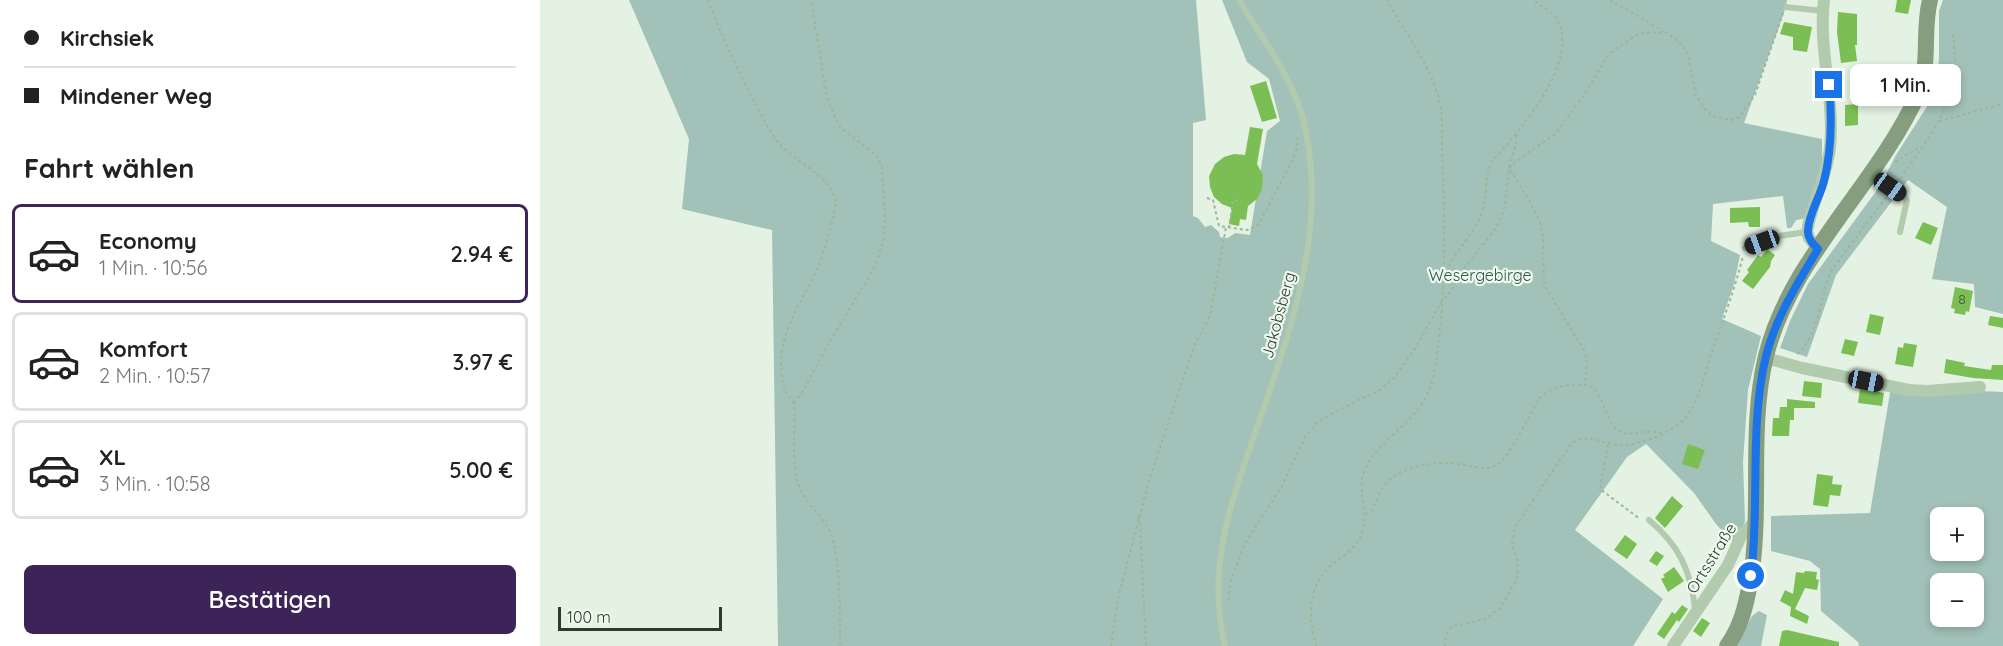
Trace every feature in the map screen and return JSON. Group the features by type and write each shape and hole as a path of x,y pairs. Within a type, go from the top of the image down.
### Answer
{"main road":[{"path":"1727,646 1740,623 1747,600 1755,544 1760,399 1766,358 1781,313 1818,249 1874,176 1919,90 1925,64 1927,14 1930,0"}],"street":[{"path":"1818,249 1808,232 1823,182 1830,147 1831,105 1823,6"},
{"path":"1766,358 1909,390 1980,387"},
{"name":"Ortsstraße","path":"1673,646 1728,565 1742,534 1756,521"}],"lane":[{"name":"Jakobsberg","path":"1225,646 1219,614 1219,557 1228,513 1301,294 1311,196 1311,172 1302,114 1287,79 1239,0"},
{"path":"1786,7 1823,6"},
{"path":"1874,176 1907,200 1900,232"},
{"path":"1745,248 1779,236 1808,232"},
{"name":"Ortsstraße","path":"1649,520 1676,548 1685,566 1691,585 1695,613"}],"path":[{"path":"708,0 730,56 776,141 789,154 826,182 835,195 836,204 822,258 791,318 785,336 781,375 786,392 794,402 796,473 799,486 828,528 834,545 838,581 840,646"},
{"path":"794,402 801,394 827,346 869,278 878,259 884,237 885,218 882,167 877,156 839,126 827,98 811,0"},
{"path":"1316,646 1312,632 1310,604 1313,590 1328,568 1359,540 1366,514 1362,479 1366,467 1376,453 1413,418 1430,390 1442,301 1443,173 1440,102 1427,68 1387,0"},
{"path":"1442,280 1453,257 1479,220 1487,194 1488,170 1491,162 1516,135 1546,90 1557,66 1562,48 1561,30 1554,15 1533,0"},
{"path":"1610,0 1666,32 1680,43 1688,54 1696,95 1712,116 1732,120 1739,117 1755,95 1786,7"},
{"path":"1783,363 1801,352 1808,343 1831,271 1893,188 1938,121 1955,77 1953,31"},
{"path":"1509,168 1555,134 1582,98 1607,57 1617,48 1640,33 1666,32"},
{"path":"1938,121 2003,104"},
{"path":"1207,198 1214,200 1219,226 1250,230 1258,225 1295,152 1302,114"},
{"path":"1227,606 1231,581 1245,543 1282,486 1305,437 1323,419 1377,392 1394,378 1463,270 1496,228 1504,210 1516,135"},
{"path":"1509,168 1540,223 1545,260 1544,285 1584,350 1587,360 1585,385"},
{"path":"1110,646 1118,598 1138,517 1195,344 1210,316 1233,200 1241,201"},
{"path":"1445,646 1446,635 1452,626 1486,619 1500,608 1512,590 1518,571 1512,544 1515,527 1571,444 1580,439 1590,439 1608,444 1628,445 1662,434 1674,427 1692,407 1735,285 1745,248"},
{"path":"1366,514 1371,512 1382,488 1391,479 1412,468 1454,463 1479,467 1495,466 1502,462 1524,422 1543,394 1555,388 1585,385 1593,387 1601,396 1611,423 1620,432 1625,434 1655,431 1662,434"},
{"path":"1608,444 1600,489 1640,519 1649,520"},
{"path":"1138,517 1146,646"}],"green space":[{"name":"Wesergebirge","path":"629,0 1196,0 1206,120 1193,123 1193,216 1198,218 1205,227 1211,225 1219,232 1220,237 1228,238 1235,233 1250,235 1267,131 1280,121 1269,79 1247,62 1222,0 1787,0 1744,123 1822,139 1822,161 1807,218 1796,220 1791,228 1787,228 1783,196 1713,204 1711,241 1740,255 1734,284 1722,319 1761,336 1748,390 1743,462 1745,521 1735,544 1716,524 1694,493 1646,444 1627,457 1575,530 1663,599 1633,646 778,646 772,230 682,209 689,139"},
{"path":"1943,0 2003,0 2003,314 1975,307 1974,284 1932,279 1947,207 1908,180 1836,275 1807,357 1780,348 1808,284 1880,186 1896,155 1928,105 1936,84 1939,59 1939,11"},
{"path":"1891,387 2003,392 2003,646 1859,646 1858,642 1821,611 1820,569 1810,561 1771,551 1771,516 1870,513"},
{"path":"1759,611 1767,615 1761,646 1736,646 1752,616"}],"building":[{"path":"1897,0 1911,0 1908,14 1895,12"},
{"path":"1838,12 1857,14 1857,45 1855,45 1857,61 1841,63 1837,32"},
{"path":"1784,22 1812,27 1807,52 1793,50 1793,37 1780,34"},
{"path":"1266,81 1277,118 1262,122 1250,86"},
{"path":"1858,104 1858,125 1845,126 1845,105"},
{"path":"1250,127 1263,129 1257,164 1263,175 1262,189 1257,199 1248,206 1246,220 1240,219 1239,226 1229,224 1232,208 1222,204 1214,197 1209,176 1215,164 1224,157 1234,154 1245,155"},
{"path":"1760,207 1760,227 1749,227 1748,222 1730,223 1730,208"},
{"path":"1923,222 1938,228 1931,245 1915,238"},
{"path":"1767,249 1775,255 1770,267 1753,289 1742,281 1758,255 1761,257"},
{"path":"1955,287 1973,291 1969,312 1966,311 1965,315 1954,313 1955,309 1951,308"},
{"path":"1870,314 1884,317 1880,335 1866,332"},
{"path":"1990,316 2003,318 2003,328 1988,325"},
{"path":"1845,339 1858,342 1854,356 1841,353"},
{"path":"1904,343 1917,345 1913,367 1895,364 1898,347 1903,348"},
{"path":"1946,359 1965,363 1964,366 1991,370 1992,365 2003,365 2003,380 1944,373"},
{"path":"1804,381 1822,383 1821,398 1802,396"},
{"path":"1860,388 1884,393 1882,406 1858,403"},
{"path":"1787,399 1815,402 1815,408 1794,408 1794,420 1790,420 1789,436 1772,436 1773,418 1779,418 1780,407 1787,407"},
{"path":"1688,444 1705,450 1698,469 1682,464"},
{"path":"1817,474 1833,476 1832,484 1842,485 1840,496 1830,495 1828,507 1813,505"},
{"path":"1672,496 1683,506 1665,528 1655,518"},
{"path":"1625,535 1637,544 1627,559 1614,550"},
{"path":"1656,551 1664,556 1657,566 1649,561"},
{"path":"1674,567 1684,581 1668,592 1661,579"},
{"path":"1805,571 1817,572 1816,579 1819,580 1817,590 1805,588 1795,609 1809,616 1807,624 1790,616 1791,607 1780,601 1785,590 1793,594 1796,572 1804,573"},
{"path":"1682,605 1688,609 1664,639 1657,634 1672,612 1675,614"},
{"path":"1702,618 1710,623 1701,637 1693,631"},
{"path":"1787,630 1839,642 1839,646 1779,646 1782,631"}],"route":[{"path":"1751,576 1755,544 1760,399 1766,358 1781,313 1818,249 1809,238 1808,227 1823,182 1830,147 1829,85"}]}
